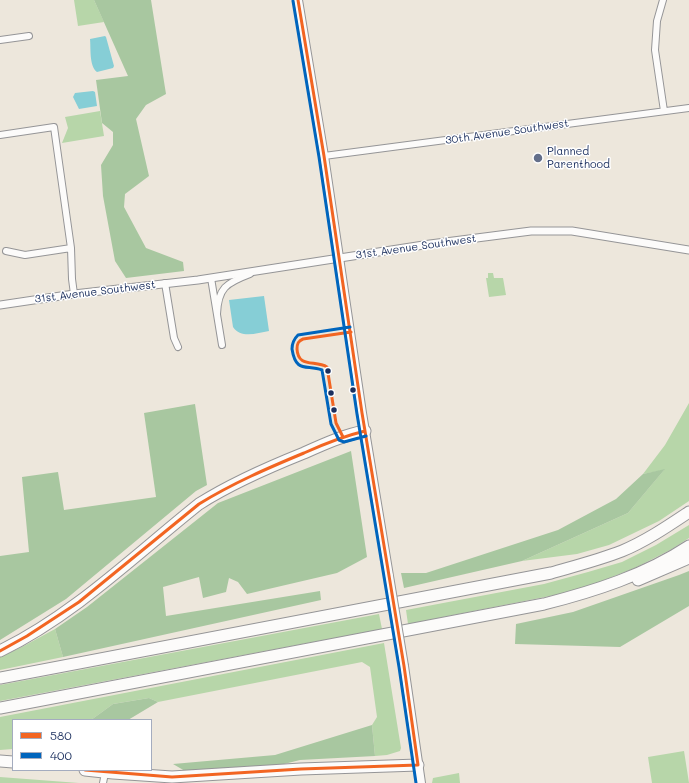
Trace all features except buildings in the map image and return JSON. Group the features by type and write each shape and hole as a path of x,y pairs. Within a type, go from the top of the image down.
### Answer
{"highway":[{"path":"0,651 17,643 96,588 182,518 215,494 339,438 365,431"},
{"path":"0,678 551,573 586,564 623,550 666,527 689,512"},
{"path":"0,708 544,604 581,595 614,584 673,556 689,546"},
{"path":"544,604 558,603 602,593 652,575 689,558"},
{"path":"0,761 12,762"},
{"path":"100,775 172,777 300,769 418,765"}],"main road":[{"path":"298,0 324,156 365,431 404,666 421,783"}],"street":[{"path":"663,0 657,21 655,50 664,111"},
{"path":"0,40 29,36"},
{"name":"30th Avenue Southwest","path":"324,156 689,108"},
{"path":"0,135 54,127 72,248 72,279 74,294"},
{"name":"31st Avenue Southwest","path":"0,305 74,294 211,278 430,244 515,233 545,231 585,233 689,250"},
{"path":"6,251 25,255 72,248"},
{"path":"217,314 220,294 226,286 238,278 262,270"},
{"path":"211,278 222,345"},
{"path":"165,283 174,338 178,347"}],"green space":[{"path":"74,0 94,0 104,22 78,26"},
{"path":"94,0 151,0 166,94 146,105 136,119 149,176 125,194 124,207 146,248 183,262 184,271 126,278 115,261 103,196 101,165 113,145 113,132 102,123 96,80 128,76"},
{"path":"100,111 104,136 62,143 68,128 65,117"},
{"path":"488,273 493,273 494,278 503,278 506,295 489,297 486,278 488,278"},
{"path":"689,403 689,501 659,521 609,545 577,554 522,561 628,513 664,470 643,474 665,445"},
{"path":"195,404 207,485 196,491 66,599 0,640 0,556 29,552 22,477 58,472 64,510 156,497 144,413"},
{"path":"351,451 367,557 337,573 247,594 238,582 229,578 226,592 203,598 199,577 163,587 166,616 320,591 321,600 63,657 55,629 87,607 218,503"},
{"path":"665,469 628,513 522,561 404,588 401,573 426,573 558,530 616,499 643,474"},
{"path":"689,525 689,538 672,549 635,568 589,586 560,594 408,624 406,610 544,584 622,562 656,545"},
{"path":"689,571 689,606 620,647 515,644 516,624 573,612"},
{"path":"379,614 382,629 0,701 0,685"},
{"path":"55,629 63,657 0,670 0,657"},
{"path":"384,643 401,748 400,751 387,755 375,756 372,725 377,717 370,667 362,662 158,702 149,698 113,704 92,719 12,719 12,749 0,750 0,717"},
{"path":"149,698 158,702 130,719 92,719 113,704"},
{"path":"372,725 375,756 300,760 280,765 185,771 173,764 275,755"},
{"path":"684,751 689,783 652,783 648,757"},
{"path":"459,773 460,783 432,783 433,778"},
{"path":"0,777 79,783 0,783"}],"water":[{"path":"105,36 114,66 113,68 97,72 94,69 91,57 90,39"},
{"path":"95,92 97,106 79,109 73,97 75,93"},
{"path":"264,296 269,331 245,334 236,331 233,327 229,300"}],"transit line":[{"name":"580","path":"97,771 172,777 301,769 418,765 404,666 362,413 324,156 298,0"},
{"name":"400","path":"293,1 319,157 357,414 399,667 416,783"},
{"name":"400","path":"350,327 298,335 295,338 292,349 296,362 299,365 322,370 331,424 339,440 344,442 366,436"},
{"name":"580","path":"343,437 336,423 327,367 300,359 297,347 299,342 303,339 351,332"},
{"name":"580","path":"0,651 27,636 79,602 199,504 212,496 277,464 319,446 365,431"}],"place":[{"name":"Planned Parenthood","path":"538,158"}]}
